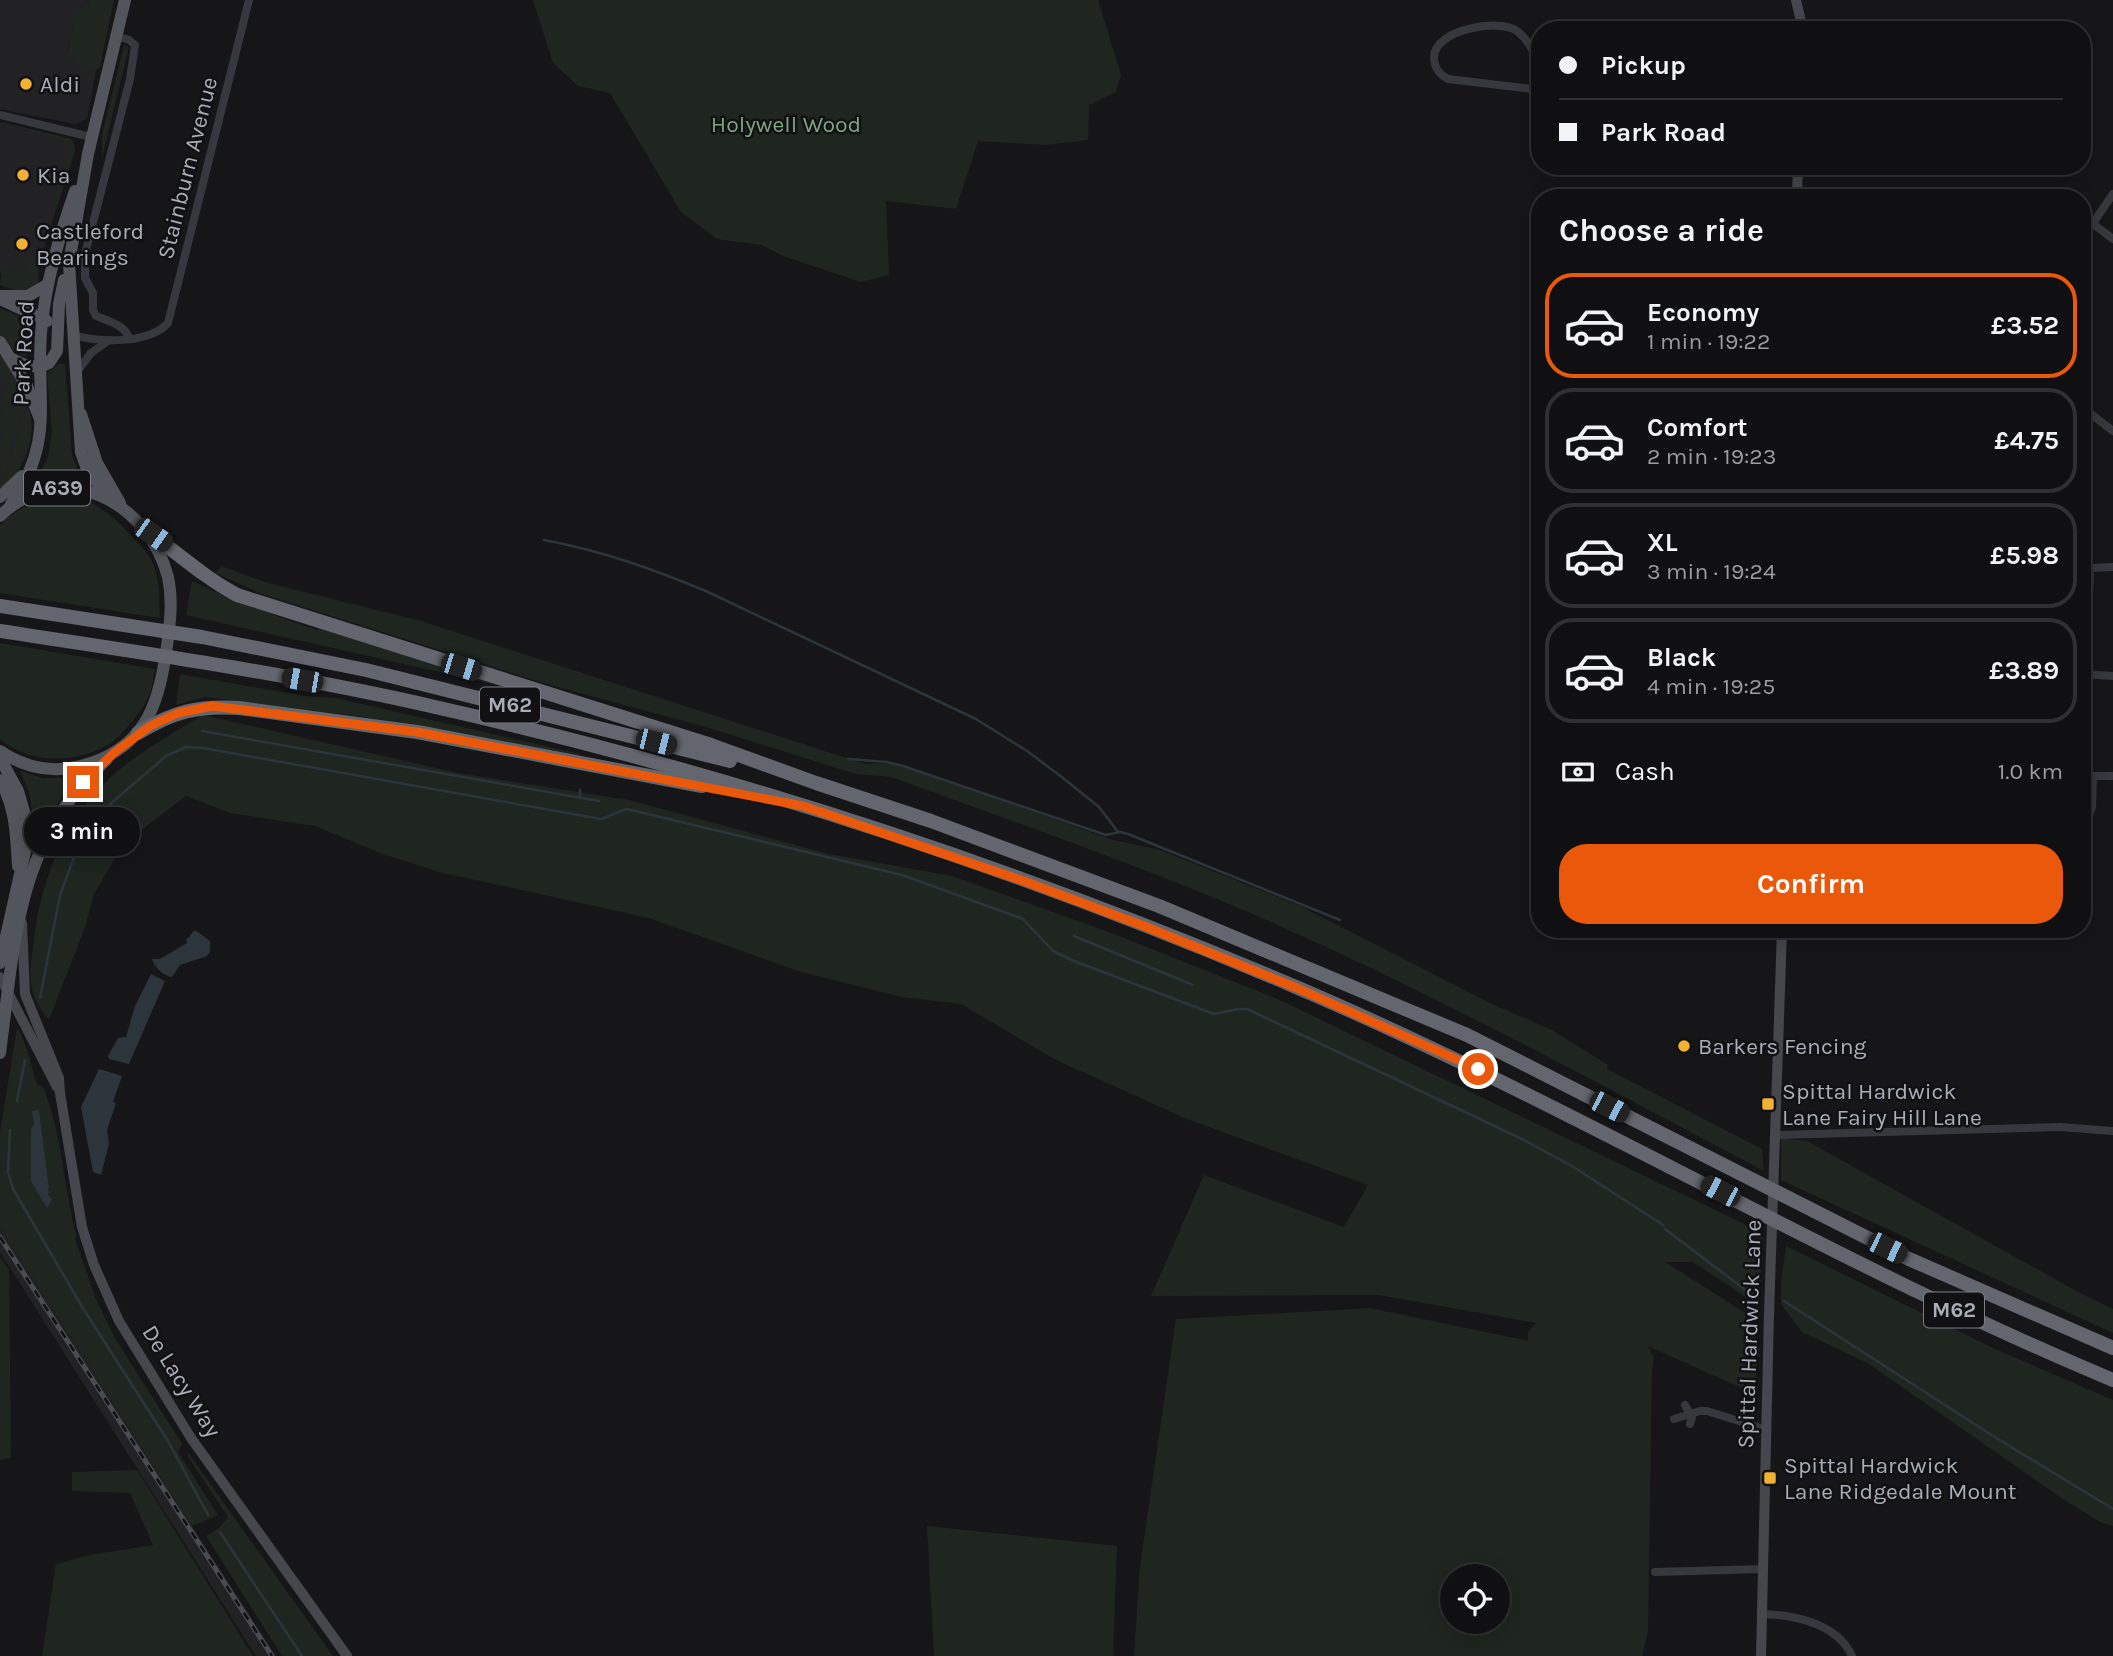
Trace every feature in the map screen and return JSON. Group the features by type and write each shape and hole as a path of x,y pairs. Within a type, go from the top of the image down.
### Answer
{"highway":[{"name":"M62","path":"141,527 172,548 210,580 237,595 711,745 931,821 1037,859 1311,968 1466,1035 1909,1259 2113,1348"},
{"name":"M62","path":"0,606 202,637 392,676 816,783"},
{"name":"M62","path":"0,631 197,661 438,707 595,747 803,806 1021,880 1297,988 1478,1069 1943,1305 2113,1380"},
{"path":"138,733 167,717 187,710 212,706 239,708 417,732 803,806"}],"main road":[{"name":"Park Road","path":"110,499 93,480 81,453 68,262 88,154 124,0"},
{"name":"Park Road","path":"4,513 32,466 40,438 40,367 47,285 66,215 88,154"},
{"path":"12,359 24,365 40,367 49,363 57,351 59,304 68,262"},
{"path":"0,298 28,296 47,285"},
{"path":"0,298 72,335"},
{"path":"0,342 12,359 40,420"},
{"path":"78,404 97,463 126,513"},
{"path":"0,497 32,466"},
{"name":"A639","path":"4,513 34,493 58,488 84,490 110,499 141,527 163,564 171,605 162,681 152,711 138,733 83,782 65,804 22,882"},
{"name":"A639","path":"0,751 26,764 62,770 80,767 115,752"},
{"path":"0,758 14,779 25,815 27,843 22,882 0,963"},
{"path":"0,780 11,803 15,821 22,882 22,906 0,1053"}],"street":[{"name":"Stainburn Avenue","path":"72,335 108,341 162,330 168,323 249,0"},
{"path":"1796,0 1800,21"},
{"path":"1531,46 1516,29 1487,26 1452,33 1439,42 1434,53 1435,66 1441,75 1448,79 1531,89"},
{"path":"116,36 130,40 135,45 130,79 85,254 85,278 93,293 93,310 96,316 121,327 129,338"},
{"path":"0,115 92,137"},
{"path":"2113,194 2092,223 2113,239"},
{"path":"76,374 91,353 108,341"},
{"path":"2091,414 2113,431"},
{"path":"2091,568 2113,567"},
{"path":"2091,674 2113,676"},
{"path":"2091,810 2093,776 2113,776"},
{"name":"De Lacy Way","path":"22,906 25,993 60,1078 60,1093 82,1227 93,1265 120,1321 191,1438 347,1656"},
{"name":"Spittal Hardwick Lane","path":"1761,1656 1782,938"},
{"name":"De Lacy Way","path":"0,977 60,1093"},
{"path":"1776,1135 2060,1127 2113,1131"},
{"path":"1685,1405 1691,1414 1690,1424"},
{"path":"1674,1419 1707,1411 1768,1430"},
{"path":"1655,1572 1762,1569"},
{"path":"1762,1614 1799,1618 1820,1626 1837,1635 1849,1648 1852,1656"}],"shaded area":[{"path":"0,0 91,0 88,9 79,6 68,50 96,71 87,119 74,124 0,109"},
{"path":"0,122 71,139 74,143 75,151 32,285 0,273"},
{"path":"0,351 27,398 28,434 23,455 0,491"},
{"path":"195,930 210,941 210,952 207,956 180,965 172,977 160,971 152,959 160,959 187,943 186,940"},
{"path":"151,974 165,981 129,1064 109,1059 108,1056 118,1038 126,1037 135,1006"},
{"path":"99,1069 122,1076 107,1130 109,1144 101,1175 93,1172 81,1107"},
{"path":"39,1110 50,1192 48,1194 52,1200 47,1208 31,1181 31,1129 34,1124 32,1111"},
{"path":"0,1227 276,1656 256,1656 0,1252"}],"green space":[{"path":"91,0 114,0 100,66 94,73 80,64 68,51 78,6 88,9"},
{"name":"Holywell Wood","path":"533,0 1098,0 1121,75 1116,92 1089,105 1088,140 1045,145 978,141 956,209 886,201 889,275 861,282 783,256 762,245 717,239 681,212 610,93 578,86 553,63"},
{"path":"124,45 129,47 102,158 102,134"},
{"path":"1,122 71,139 75,151 57,202 52,203 70,147 68,143"},
{"path":"30,254 39,262 38,285 22,293 0,285 2,266 24,274"},
{"path":"0,308 19,316 27,337 26,357 10,348 0,337"},
{"path":"0,356 12,373 24,404 10,444 7,472 0,479 1,396 11,391 0,373"},
{"path":"59,364 65,364 72,455 81,480 55,477 36,481 48,457 52,432 47,373"},
{"path":"28,407 32,431 30,443 21,465 0,494 0,481 10,471 14,445"},
{"path":"60,496 82,500 101,509 143,549 157,575 160,618 0,593 0,526 12,514 27,506"},
{"path":"221,566 268,583 421,621 865,764 895,763 1113,840 1160,850 1300,906 1492,1004 1552,1030 1608,1065 1607,1069 1762,1149 1764,1171 1404,984 1282,927 1137,867 891,777 856,774 706,727 550,685 262,594 216,573"},
{"path":"192,581 238,602 302,625 318,630 318,627 510,688 186,615"},
{"path":"0,643 155,669 150,693 140,712 108,745 81,756 67,758 38,757 24,753 0,739"},
{"path":"180,674 305,696 336,698 580,754 579,756 364,717 205,697 176,705"},
{"path":"203,715 458,773 629,800 829,854 952,876 1109,932 1280,1000 1763,1233 1759,1306 1693,1262 1665,1262 1755,1319 1757,1395 1648,1346 1654,1358 1648,1631 1642,1656 1134,1656 1140,1566 1176,1319 1370,1308 1528,1341 1528,1332 1536,1323 1379,1295 1151,1296 1204,1175 1344,1227 1368,1185 1187,1119 1056,1060 961,1004 902,997 801,972 649,918 439,872 380,853 315,826 230,813 186,796 123,844 94,894 85,927 49,1020 33,992 31,962 37,917 49,873 80,812 110,778 143,752"},
{"path":"20,771 43,778 81,777 55,806 36,844 29,791"},
{"path":"17,1028 27,1049 37,1084 43,1087 50,1105 77,1237 75,1239 96,1299 115,1338 182,1444 178,1452 218,1515 192,1526 0,1227 0,1132","holes":["39,1110 49,1196 31,1181 31,1130"]},
{"path":"1781,1138 1807,1141 2113,1309 2113,1333 1781,1180"},
{"path":"1786,1246 1993,1348 2113,1400 2113,1526 2100,1522 2060,1497 1869,1364 1802,1332 1781,1304"},
{"path":"0,1257 9,1270 11,1458 0,1460"},
{"path":"187,1451 333,1656 282,1656 206,1536 219,1528 228,1517"},
{"path":"137,1470 253,1656 42,1656 56,1564 90,1555 153,1545 130,1493 72,1491 72,1472"},
{"path":"927,1526 1117,1546 1113,1656 934,1656"}],"waterway":[{"path":"544,540 628,562 708,592 976,719 1027,751 1063,778 1099,807 1118,832"},
{"path":"202,731 599,801"},
{"path":"40,998 60,895 86,825 166,756 186,747 203,748 601,819 627,809 902,875 1023,919 1053,951 1074,961 1214,1014 1247,1009 1522,1139 1572,1166 1663,1225"},
{"path":"848,759 903,766 1106,835 1120,832 1128,834 1340,920"},
{"path":"580,790 580,798"},
{"path":"1074,936 1193,985"},
{"path":"17,1101 25,1060"},
{"path":"10,1130 8,1172 13,1189 84,1310 168,1441 208,1515"},
{"path":"1665,1229 1756,1298"},
{"path":"1784,1301 1993,1436 2113,1509"},
{"path":"220,1532 302,1656"}],"railway":[{"path":"0,1237 272,1656"}],"place":[{"name":"Aldi","path":"26,84"},
{"name":"Kia","path":"23,175"},
{"name":"Castleford Bearings","path":"22,244"},
{"name":"Barkers Fencing","path":"1684,1046"},
{"name":"Spittal Hardwick Lane Fairy Hill Lane","path":"1768,1104"},
{"name":"Spittal Hardwick Lane Ridgedale Mount","path":"1770,1478"}],"route":[{"path":"83,782 138,733 167,717 212,706 417,732 803,806 1021,880 1144,926 1297,988 1478,1069"}]}
